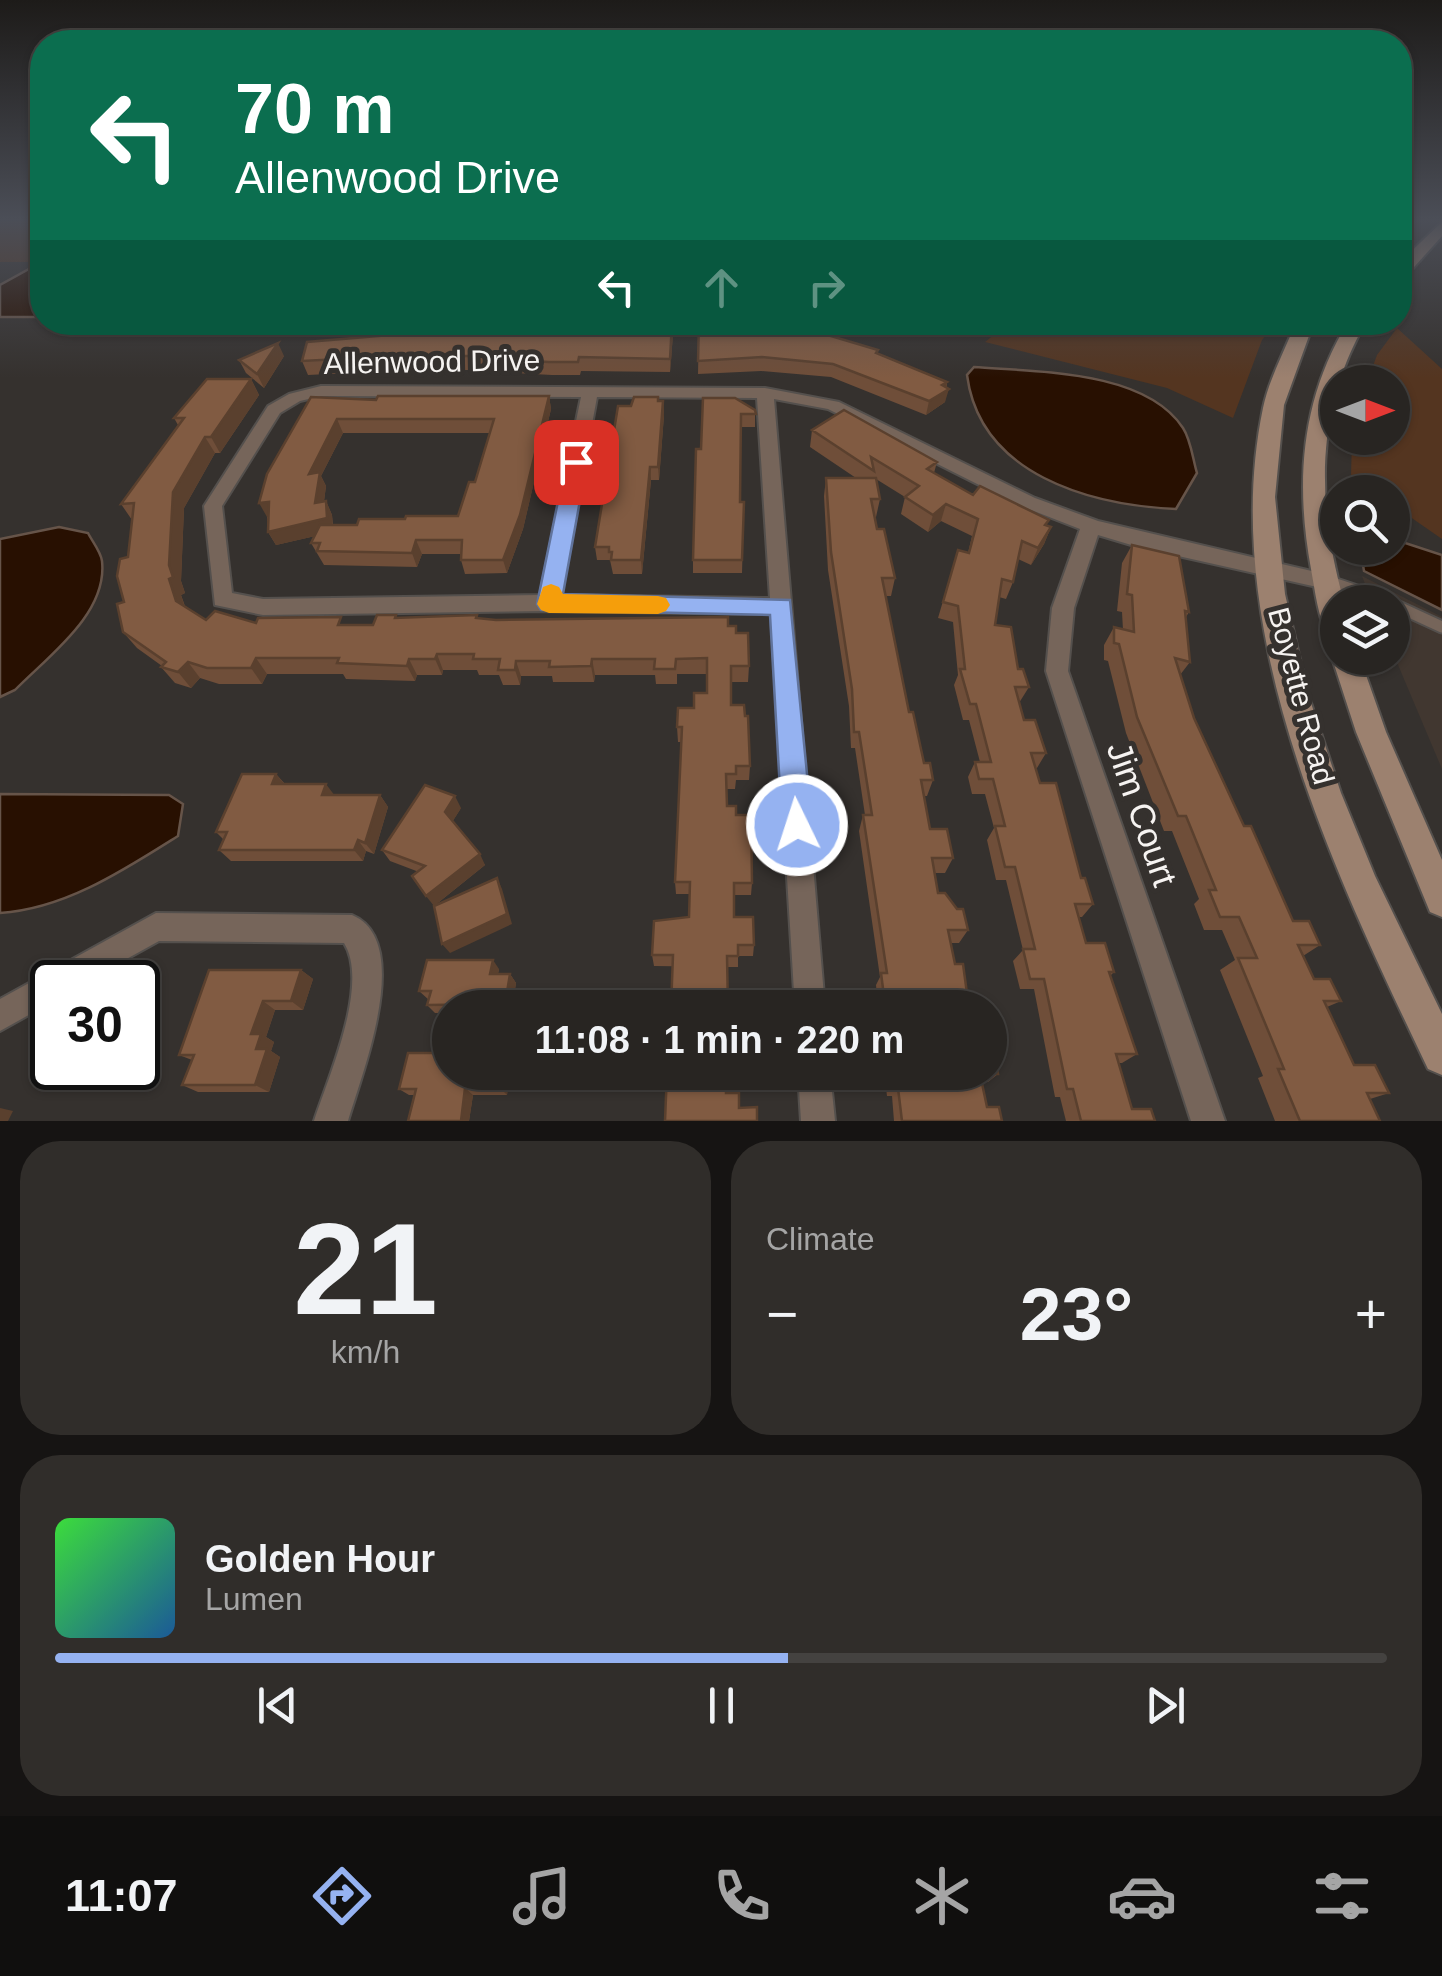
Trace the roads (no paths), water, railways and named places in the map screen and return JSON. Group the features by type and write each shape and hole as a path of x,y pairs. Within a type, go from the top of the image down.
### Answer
{"main road":[{"name":"Boyette Road","path":"1298,335 1275,389 1266,428 1262,503 1268,568 1282,644 1327,795 1366,895 1442,1054"},
{"name":"Boyette Road","path":"1327,585 1315,516 1314,456 1326,384 1347,335"},
{"name":"Boyette Road","path":"1352,675 1377,747 1442,900"}],"street":[{"path":"549,604 590,390"},
{"name":"Allenwood Drive","path":"782,606 262,607 222,599 213,506 274,410 296,397 322,391 765,393 833,404 1028,502 1091,526 1326,581"},
{"path":"765,393 809,990"},
{"name":"Jim Court","path":"1091,526 1063,608 1057,671 1208,1121"},
{"path":"97,960 156,927 352,929 363,940 369,984 330,1121"},
{"path":"0,1016 30,998"},
{"path":"815,1090 818,1121"}],"lane":[{"path":"1326,581 1338,585"},
{"path":"1410,612 1442,627"}]}
